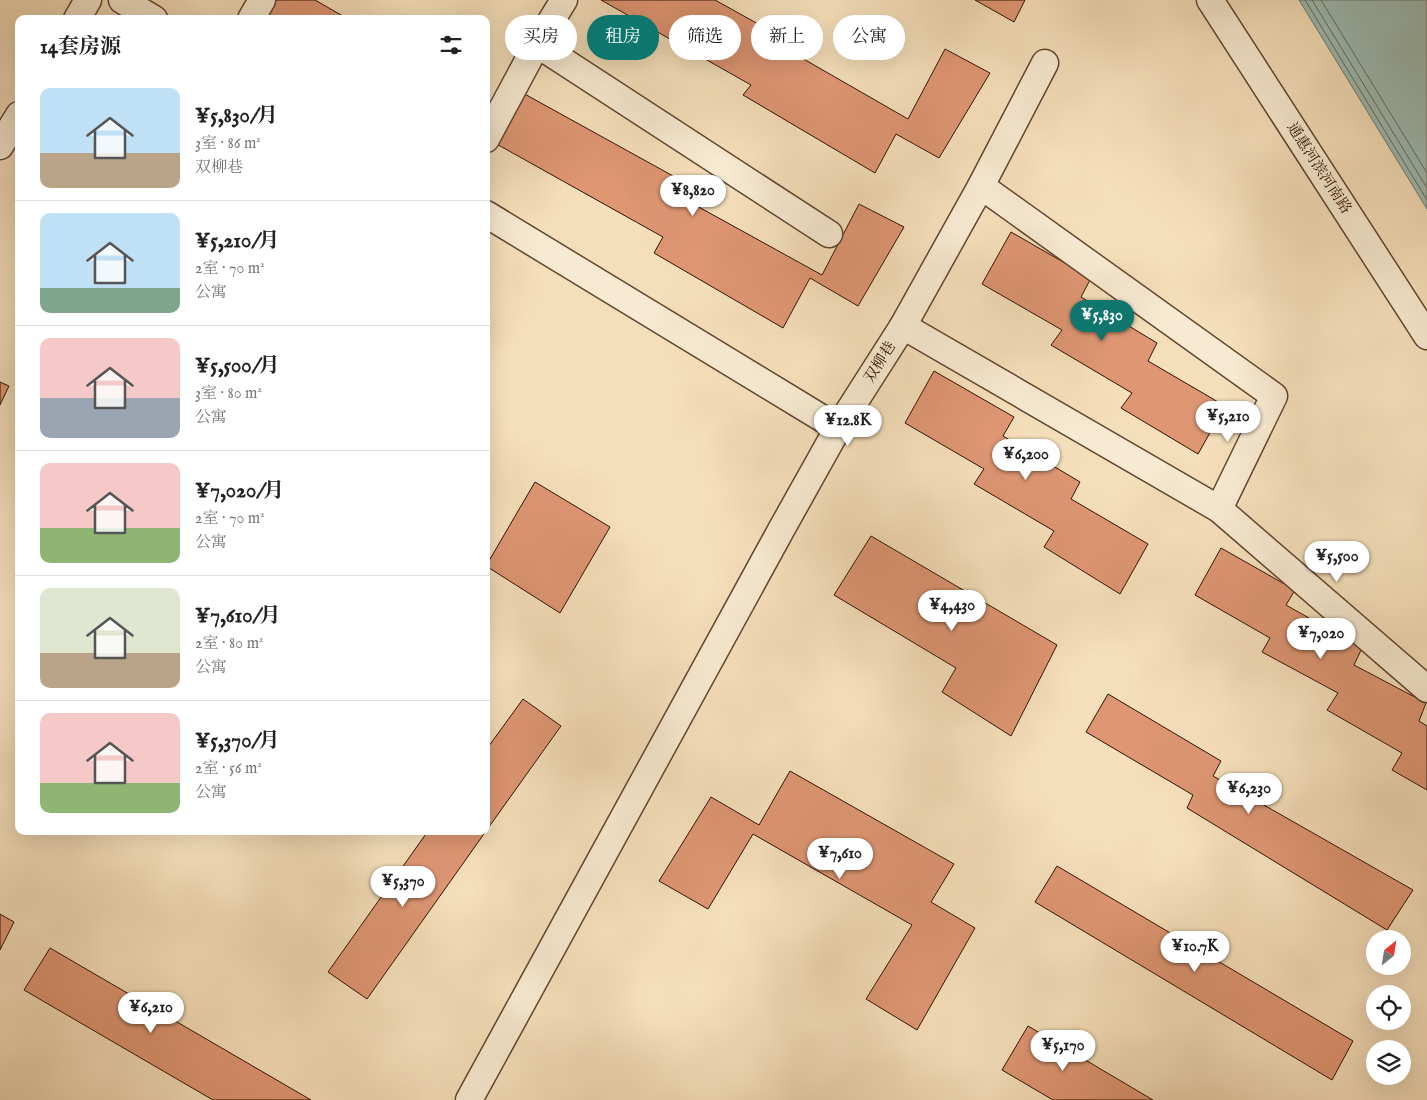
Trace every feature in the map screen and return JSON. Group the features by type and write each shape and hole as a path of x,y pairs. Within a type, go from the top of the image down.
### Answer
{"street":[{"path":"79,15 88,0"},
{"path":"122,0 147,15"},
{"path":"253,15 262,0"},
{"path":"555,15 564,0"},
{"name":"通惠河滨河南路","path":"1210,0 1427,336"},
{"path":"490,132 528,60"},
{"path":"562,60 829,234"},
{"name":"双柳巷","path":"469,1100 838,428 903,326 981,186 1044,63"},
{"path":"0,146 15,122"},
{"path":"981,186 1274,396 1219,509"},
{"path":"490,216 838,428"},
{"path":"903,326 1219,509 1427,689"}],"water":[{"path":"1299,0 1427,0 1427,209"}],"building":[{"path":"272,0 315,0 341,15 263,15"},
{"path":"601,0 715,0 751,20 751,60 805,60 908,119 945,49 990,73 939,158 896,134 875,173 743,95 751,85 707,60 741,60 741,15 669,15 669,39 659,33 659,15 627,15"},
{"path":"975,0 1025,0 1014,22"},
{"path":"521,92 693,187 686,200 822,275 859,204 904,227 858,306 810,278 783,328 654,253 663,237 493,142"},
{"path":"1011,232 1091,278 1081,297 1157,343 1148,361 1225,406 1198,454 1121,408 1132,393 1051,345 1062,330 982,284"},
{"path":"934,371 1014,417 1003,436 1080,482 1071,499 1148,544 1120,594 1044,547 1054,531 974,484 984,469 905,423"},
{"path":"0,382 9,386 0,405"},
{"path":"535,482 610,527 560,613 490,569 490,559"},
{"path":"871,536 1057,645 1011,736 942,692 956,668 834,595"},
{"path":"1221,548 1295,590 1286,605 1362,648 1354,665 1426,703 1419,721 1427,726 1427,790 1392,770 1402,753 1327,710 1338,693 1262,652 1270,638 1195,595"},
{"path":"1108,694 1221,761 1213,776 1413,890 1387,930 1187,808 1193,795 1086,732"},
{"path":"523,699 561,726 490,825 490,744"},
{"path":"790,771 954,864 931,902 975,928 917,1030 866,999 912,925 753,834 708,909 659,881 711,797 759,825"},
{"path":"425,835 483,835 367,999 328,972"},
{"path":"1057,866 1353,1041 1332,1080 1035,902"},
{"path":"0,914 14,922 0,950"},
{"path":"50,948 311,1100 213,1100 24,990"},
{"path":"1028,1026 1153,1100 1053,1100 1002,1070"}]}
